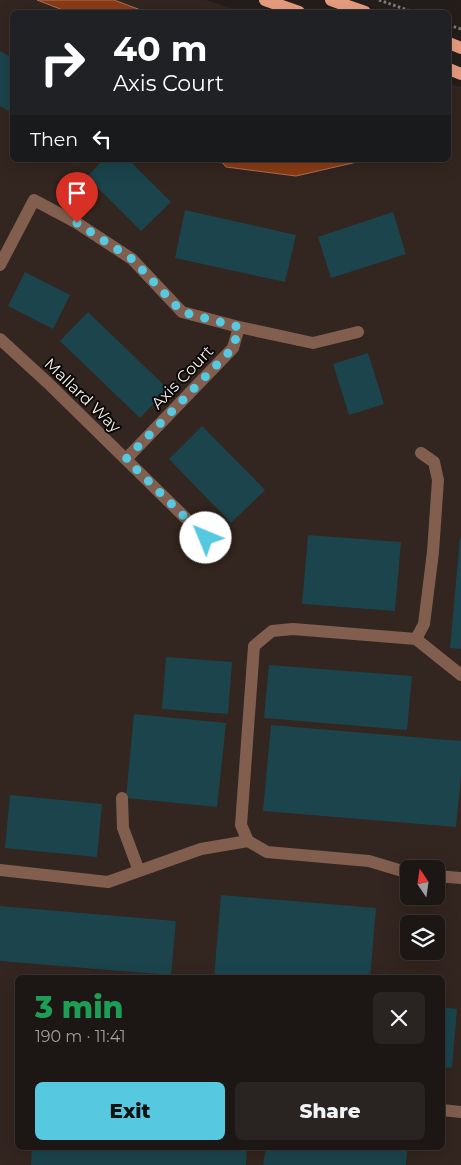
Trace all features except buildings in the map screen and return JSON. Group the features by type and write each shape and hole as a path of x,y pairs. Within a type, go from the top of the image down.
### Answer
{"main road":[{"path":"265,0 293,10"},
{"path":"331,0 359,10"}],"street":[{"name":"Axis Court","path":"0,265 34,200 77,223 132,259 182,312 239,327 233,348 126,459"},
{"path":"239,327 313,343 358,332"},
{"name":"Mallard Way","path":"0,339 48,383 206,538"},
{"path":"416,639 424,624 433,552 438,480 434,462 421,453"},
{"path":"400,870 368,861 267,852 248,841 241,825 254,646 272,631 293,629 416,639 461,675"},
{"path":"122,798 123,828 138,872"},
{"path":"0,870 108,882 201,849 248,841"},
{"path":"445,877 461,878"},
{"path":"445,1110 461,1112"}],"path":[{"path":"379,0 407,10"}],"shaded area":[{"path":"0,0 206,0 236,10 10,10 10,162 451,162 451,84 461,87 461,1165 0,1165"},
{"path":"37,0 114,0 141,10 63,10"},
{"path":"222,162 357,162 296,176 226,167"}],"route":[{"path":"77,223 132,259 182,312 239,327 233,348 126,459 206,538"}]}
